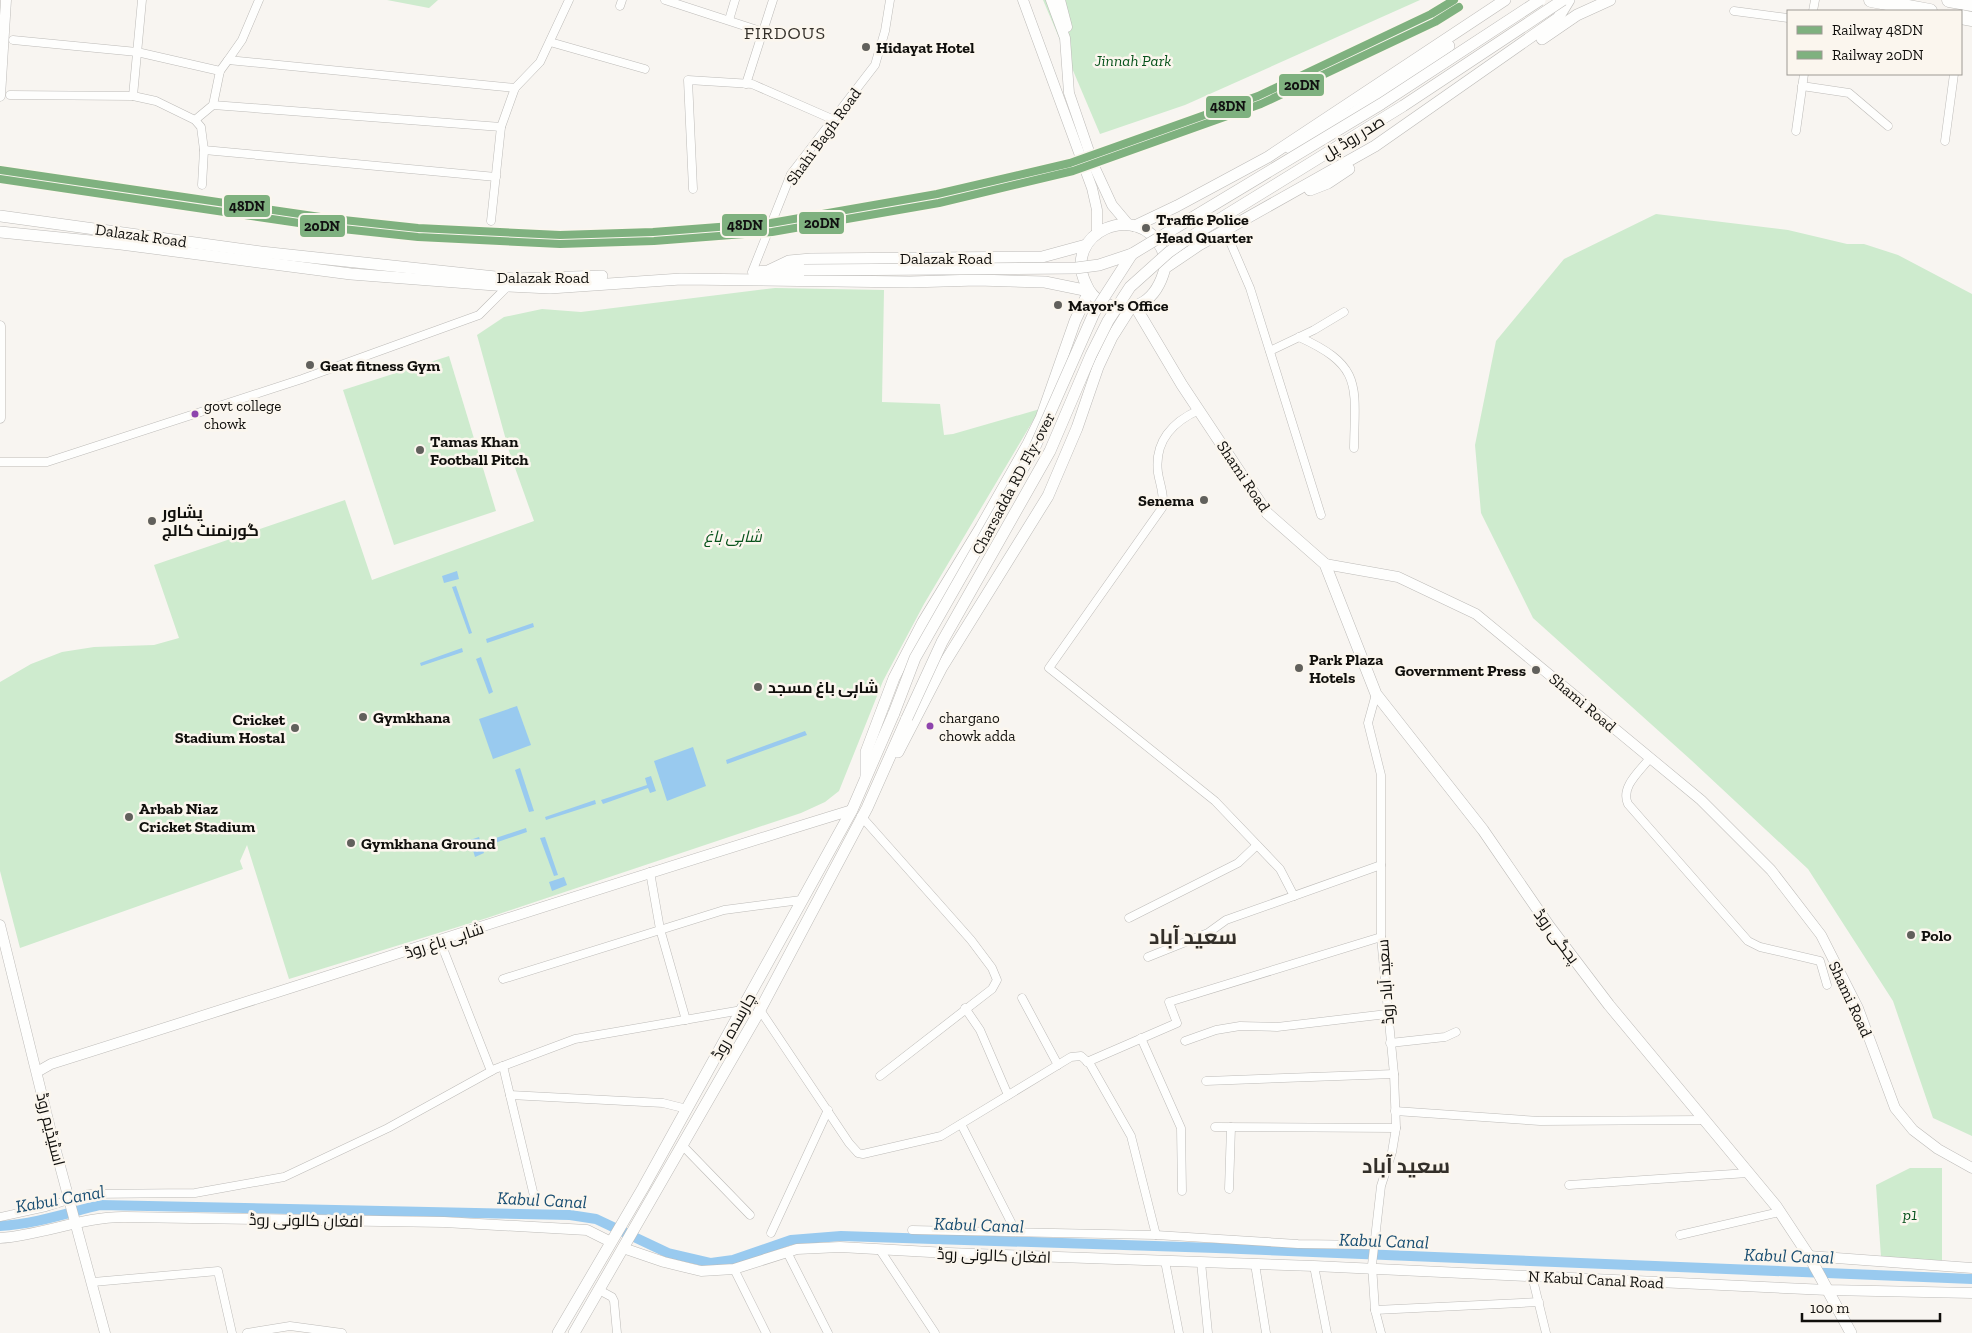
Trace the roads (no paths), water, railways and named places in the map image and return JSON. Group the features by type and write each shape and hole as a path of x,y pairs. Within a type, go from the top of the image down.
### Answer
{"highway":[{"path":"1871,0 1925,10"},
{"path":"1949,0 1972,4"}],"main road":[{"path":"5,95 6,0"},
{"path":"1023,0 1080,139"},
{"path":"1051,0 1067,47"},
{"path":"1060,0 1069,34 1067,47 1069,93 1089,167 1096,205 1097,233"},
{"path":"1133,307 1108,305 1100,302 1089,291 1082,276 1081,260 1086,245 1097,233 1111,225 1131,225 1177,206 1268,156 1505,0"},
{"path":"1268,156 1312,138 1352,114 1515,0"},
{"name":"صدر روڈ پل","path":"1132,254 1381,104 1540,0"},
{"name":"صدر روڈ پل","path":"1143,274 1168,252 1192,236 1403,106 1563,0"},
{"path":"1165,268 1225,230 1376,146 1558,18 1569,0"},
{"path":"1281,200 1328,183 1577,15 1610,0"},
{"path":"879,779 901,748 942,668 1048,496 1077,428 1098,367 1112,337 1133,307 1150,298 1161,285 1165,268 1162,250 1151,235 1131,225 1112,205 1089,167"},
{"path":"1228,178 1224,190 1226,203 1233,213 1243,220"},
{"name":"Dalazak Road","path":"0,216 261,252 550,288 681,279 910,282 976,280 1044,282 1089,291"},
{"name":"Dalazak Road","path":"0,232 120,244 351,274 511,283 768,271 789,261 801,260 1042,257 1086,245"},
{"path":"768,271 1076,268 1099,265 1132,254"},
{"name":"Charsadda RD Fly-over","path":"894,713 915,658 1034,449 1094,314 1132,254"},
{"name":"Charsadda RD Fly-over","path":"907,718 942,642 1050,451 1091,355 1108,321 1130,287 1143,274"},
{"path":"866,776 866,752 894,678 923,622 982,527 1028,444 1044,411 1074,320 1089,291"},
{"name":"Shami Road","path":"1133,307 1267,513 1325,564 1398,577 1476,614 1700,800 1771,870 1820,935 1858,1008 1895,1108 1913,1130 1938,1150 1972,1168"},
{"path":"0,326 0,414"},
{"name":"پجگی روڈ","path":"1325,564 1376,694 1483,830 1549,926 1609,1005 1780,1212 1811,1260 1825,1289 1851,1333"},
{"name":"چارسدہ روڈ","path":"574,1333 760,1010 860,811 866,776 894,713"},
{"name":"چارسدہ روڈ","path":"558,1333 687,1109 801,900 879,779 907,718"},
{"name":"شاہی باغ روڈ","path":"37,1072 51,1064 440,941 650,872 860,811"},
{"name":"اسٹیڈیم روڈ","path":"0,925 75,1223 93,1282 105,1333"},
{"name":"افغان کالونی روڈ","path":"0,1238 113,1216 444,1222 586,1230 613,1238"},
{"name":"افغان کالونی روڈ","path":"629,1239 664,1262 701,1270 734,1269 787,1252 817,1247 1165,1261 1372,1266"},
{"path":"1811,1260 1972,1268"},
{"name":"N Kabul Canal Road","path":"1372,1266 1532,1276 1825,1289"},
{"path":"1825,1289 1972,1293"}],"street":[{"path":"132,96 142,0"},
{"path":"195,120 213,105 220,71 242,40 259,0"},
{"path":"665,0 763,32"},
{"path":"696,10 699,0"},
{"path":"728,20 735,0"},
{"path":"746,84 773,0"},
{"name":"Shahi Bagh Road","path":"752,272 792,174 874,65 885,31 890,0"},
{"path":"491,221 500,127 515,88 540,62 566,1"},
{"path":"1734,11 1787,18"},
{"path":"14,40 137,52 220,71"},
{"path":"550,42 645,68"},
{"path":"228,60 515,88"},
{"path":"1796,132 1804,75"},
{"path":"1945,141 1954,75"},
{"path":"693,189 688,80 752,84 832,119"},
{"path":"1802,86 1849,93 1888,126"},
{"path":"5,95 132,96 156,101 195,120 201,127 204,150 202,185"},
{"path":"213,105 500,127"},
{"path":"204,150 496,177"},
{"path":"1225,230 1250,288 1321,515"},
{"path":"0,462 46,462 302,379 480,315 511,283"},
{"path":"1270,351 1344,312"},
{"path":"1299,337 1334,355 1349,374 1355,388 1354,448"},
{"path":"1199,410 1182,418 1163,438 1158,471 1164,500 1162,508 1049,668 1215,801 1280,869 1294,896"},
{"name":"سعید آباد روڈ","path":"1376,694 1368,723 1381,775 1381,937 1394,1074 1396,1128 1392,1152 1381,1186 1372,1266 1375,1310 1381,1333"},
{"path":"1650,758 1627,788 1626,799 1628,804 1748,941 1760,947 1820,961 1827,985"},
{"path":"860,811 971,940 992,968 997,980 992,989 965,1008 880,1076"},
{"path":"1129,918 1238,863 1257,845"},
{"path":"1148,957 1208,933 1226,920 1381,865"},
{"path":"650,872 660,928 686,1020"},
{"path":"503,979 660,928 724,910 801,900"},
{"path":"1087,1062 1177,1023 1169,1002 1381,937"},
{"path":"440,941 491,1071"},
{"path":"1022,998 1058,1065"},
{"path":"965,1008 980,1030 1008,1095"},
{"path":"0,1217 70,1201 88,1194 195,1193 284,1177 388,1128 491,1071 575,1039 742,1010"},
{"path":"760,1010 849,1142 858,1153 863,1154 941,1136 1058,1065 1077,1055 1081,1056 1087,1062 1132,1136 1156,1235"},
{"path":"1185,1041 1216,1030 1240,1026 1276,1027 1387,1014"},
{"path":"1390,1043 1445,1037 1456,1032"},
{"path":"1141,1038 1181,1128 1182,1191"},
{"path":"503,1066 536,1200"},
{"path":"1206,1082 1394,1074"},
{"path":"510,1095 663,1103 687,1109"},
{"path":"770,1233 828,1110"},
{"path":"1395,1112 1540,1121 1705,1120"},
{"path":"961,1124 1016,1232"},
{"path":"1214,1127 1396,1128"},
{"path":"1229,1189 1231,1127"},
{"path":"682,1145 750,1216"},
{"path":"1569,1184 1748,1173"},
{"path":"1680,1235 1780,1212"},
{"path":"912,1230 1156,1235 1374,1246"},
{"path":"880,1250 935,1333"},
{"path":"787,1252 828,1333"},
{"path":"1165,1261 1179,1333"},
{"path":"1201,1262 1208,1333"},
{"path":"1255,1264 1266,1333"},
{"path":"1314,1266 1327,1333"},
{"path":"734,1269 766,1333"},
{"path":"93,1282 218,1272 232,1333"},
{"path":"1532,1276 1546,1333"},
{"path":"599,1290 614,1301 617,1333"},
{"path":"1375,1310 1539,1302"},
{"path":"247,1333 290,1330 342,1333"}],"water":[{"path":"457,571 459,579 444,583 442,576"},
{"path":"456,586 472,633 469,634 452,587"},
{"path":"533,623 534,627 487,643 486,639"},
{"path":"462,648 463,652 421,666 420,663"},
{"path":"481,657 493,692 489,694 476,659"},
{"path":"517,706 531,745 493,759 479,719"},
{"path":"805,731 807,735 727,764 726,760"},
{"path":"693,747 706,786 667,801 654,761"},
{"path":"520,768 534,811 529,812 515,770"},
{"path":"651,776 656,791 650,793 648,788 603,804 601,800 647,785 645,778"},
{"path":"595,800 596,804 546,820 545,817"},
{"path":"526,828 527,832 486,846 484,842"},
{"path":"479,837 484,853 475,857 470,840"},
{"path":"545,837 558,875 554,876 540,838"},
{"path":"564,877 567,885 552,891 549,882"}],"waterway":[{"name":"Kabul Canal","path":"0,1226 38,1221 100,1205 570,1215 596,1219 668,1253 711,1263 733,1260 791,1240 841,1236 1216,1248 1972,1279"}],"rail line":[{"name":"48DN","path":"0,170 334,219 418,228 560,235 653,232 771,223 937,194 1070,163 1258,96 1431,14 1454,0"},
{"name":"20DN","path":"0,179 333,228 418,237 560,244 654,241 772,232 939,203 1073,171 1261,104 1435,22 1459,7"}],"place":[{"name":"Hidayat Hotel","path":"866,47"},
{"name":"Traffic Police Head Quarter","path":"1146,228"},
{"name":"Mayor's Office","path":"1058,305"},
{"name":"Geat fitness Gym","path":"310,365"},
{"name":"govt college chowk","path":"195,414"},
{"name":"Tamas Khan Football Pitch","path":"420,450"},
{"name":"Senema","path":"1204,500"},
{"name":"پشاور گورنمنٹ کالج","path":"152,521"},
{"name":"Park Plaza Hotels","path":"1299,668"},
{"name":"Government Press","path":"1536,670"},
{"name":"شاہی باغ مسجد","path":"758,687"},
{"name":"Gymkhana","path":"363,717"},
{"name":"chargano chowk adda","path":"930,726"},
{"name":"Cricket Stadium Hostal","path":"295,728"},
{"name":"Arbab Niaz Cricket Stadium","path":"129,817"},
{"name":"Gymkhana Ground","path":"351,843"},
{"name":"Polo","path":"1911,935"}],"district":[{"name":"FIRDOUS","path":"785,33"},
{"name":"سعید آباد","path":"1193,937"},
{"name":"سعید آباد","path":"1406,1166"}],"park label":[{"name":"Jinnah Park","path":"1133,60"},
{"name":"شاہی باغ","path":"733,536"},
{"name":"p1","path":"1910,1214"}]}
